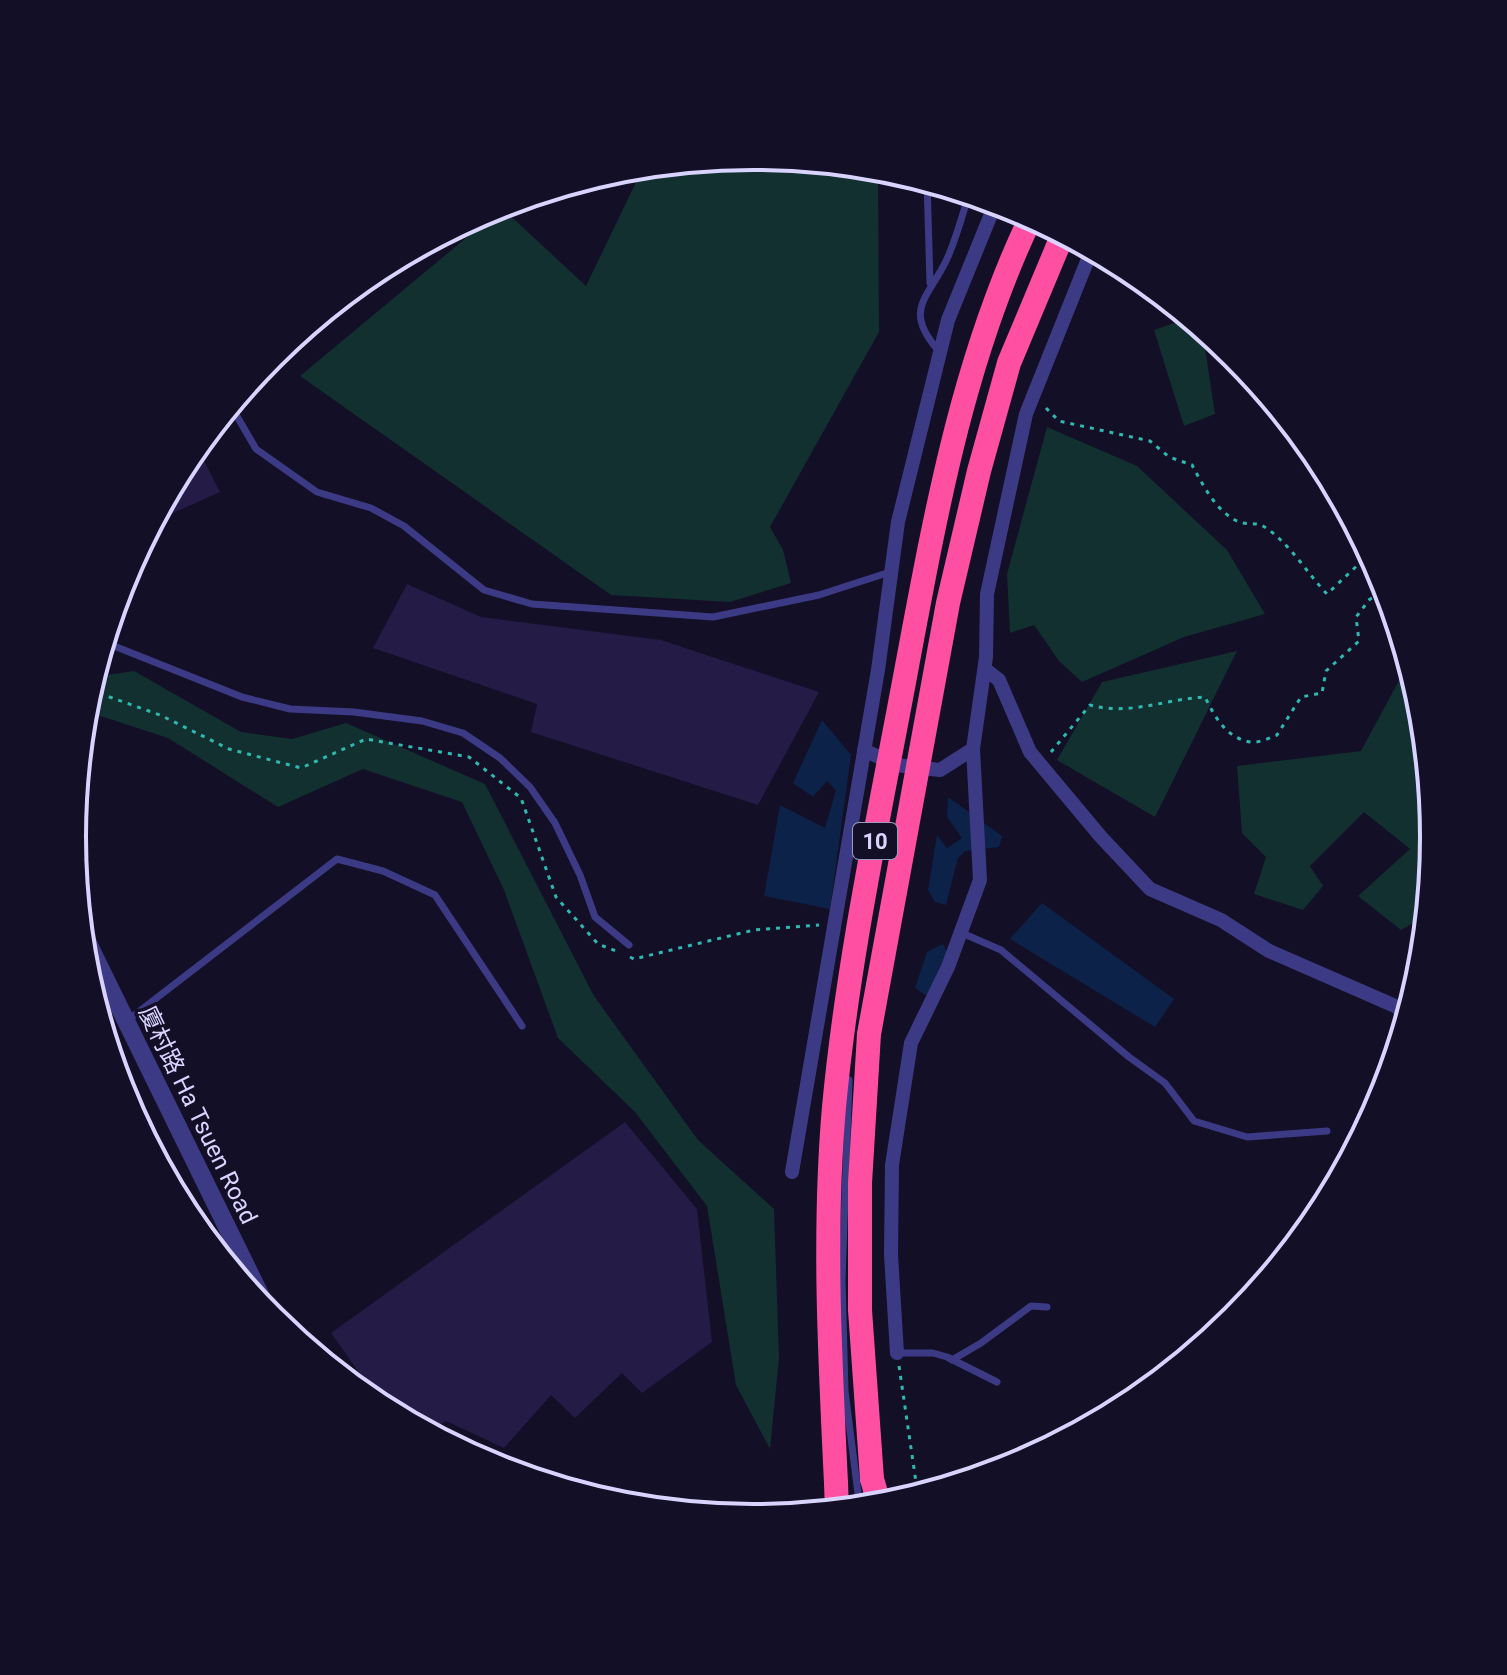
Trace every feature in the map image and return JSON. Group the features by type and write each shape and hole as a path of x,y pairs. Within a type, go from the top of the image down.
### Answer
{"highway":[{"name":"10","path":"837,1499 827,1300 828,1239 834,1109 851,970 955,427 980,343 1026,229"},
{"name":"10","path":"875,1494 860,1310 860,1183 869,1034 948,603 979,471 1009,363 1059,244"}],"street":[{"path":"792,1172 878,670 898,522 948,320 991,214"},
{"path":"897,1353 891,1255 892,1165 911,1043 962,933 980,880 973,749 985,669 987,594 1026,414 1088,260"},
{"path":"985,669 999,680 1030,752 1101,837 1150,889 1221,920 1269,951 1398,1009"},
{"path":"864,750 896,765 940,770 973,749"},
{"name":"廈村路 Ha Tsuen Road","path":"105,995 126,1022 252,1278"}],"lane":[{"path":"927,193 930,286"},
{"path":"940,352 924,334 920,320 923,300 946,262 966,204"},
{"path":"237,416 256,449 317,492 371,508 404,526 484,590 532,604 713,617 819,595 890,572"},
{"path":"114,646 242,697 290,709 354,712 422,721 463,733 500,758 530,787 555,823 580,875 595,917 629,945"},
{"path":"883,842 896,765"},
{"path":"126,1022 337,859 383,871 435,895 522,1026"},
{"path":"962,933 1001,950 1129,1057 1165,1083 1194,1121 1247,1137 1327,1131"},
{"path":"850,1053 856,1008"},
{"path":"849,1069 842,1280 845,1391 858,1496"},
{"path":"952,1360 1031,1306 1047,1307"},
{"path":"897,1353 933,1353 997,1382"}],"path":[{"path":"1033,397 1059,421 1150,441 1169,457 1192,465 1221,509 1239,522 1261,525 1298,556 1308,575 1327,594 1361,562"},
{"path":"1041,764 1090,705 1109,711 1138,709 1178,698 1205,697 1214,716 1232,735 1253,743 1277,735 1301,697 1322,693 1326,671 1359,641 1356,617 1376,596"},
{"path":"102,694 160,715 229,749 301,768 366,739 469,757 521,798 556,897 598,944 634,959 754,930 834,924"},
{"path":"897,1353 916,1484"}],"green space":[{"path":"754,170 797,171 878,182 879,332 770,527 783,550 791,583 730,602 611,595 300,376 473,232 511,216 586,286 637,181 710,171"},
{"path":"1177,322 1205,346 1215,414 1184,426 1154,330"},
{"path":"1047,427 1137,466 1227,550 1265,614 1184,637 1082,682 1059,661 1034,625 1010,633 1007,574"},
{"path":"1237,651 1155,817 1057,760 1102,682"},
{"path":"134,671 241,732 292,739 346,723 485,784 594,996 698,1140 774,1209 779,1358 770,1449 736,1385 707,1206 635,1112 558,1038 504,890 462,802 363,769 278,807 168,738 98,715 107,675"},
{"path":"1401,677 1415,750 1421,838 1415,922 1401,930 1358,896 1410,849 1364,812 1310,866 1323,886 1303,910 1254,894 1266,857 1242,833 1237,766 1361,751"}],"water":[{"path":"822,720 851,755 830,909 764,896 780,805 825,828 836,790 827,781 813,797 793,783"},
{"path":"948,797 1002,836 999,847 965,851 958,858 946,905 935,902 928,890 937,835 947,848 962,838 947,817"},
{"path":"1042,903 1174,999 1155,1027 1010,939"},
{"path":"943,944 954,965 943,992 925,995 915,988 927,952"}],"building":[{"path":"203,460 220,492 169,515"},
{"path":"407,584 481,617 661,640 819,692 758,805 531,732 537,704 373,648"},
{"path":"625,1122 697,1209 712,1342 642,1393 622,1373 575,1418 551,1395 504,1448 446,1421 438,1425 383,1393 364,1379 331,1333"}]}
